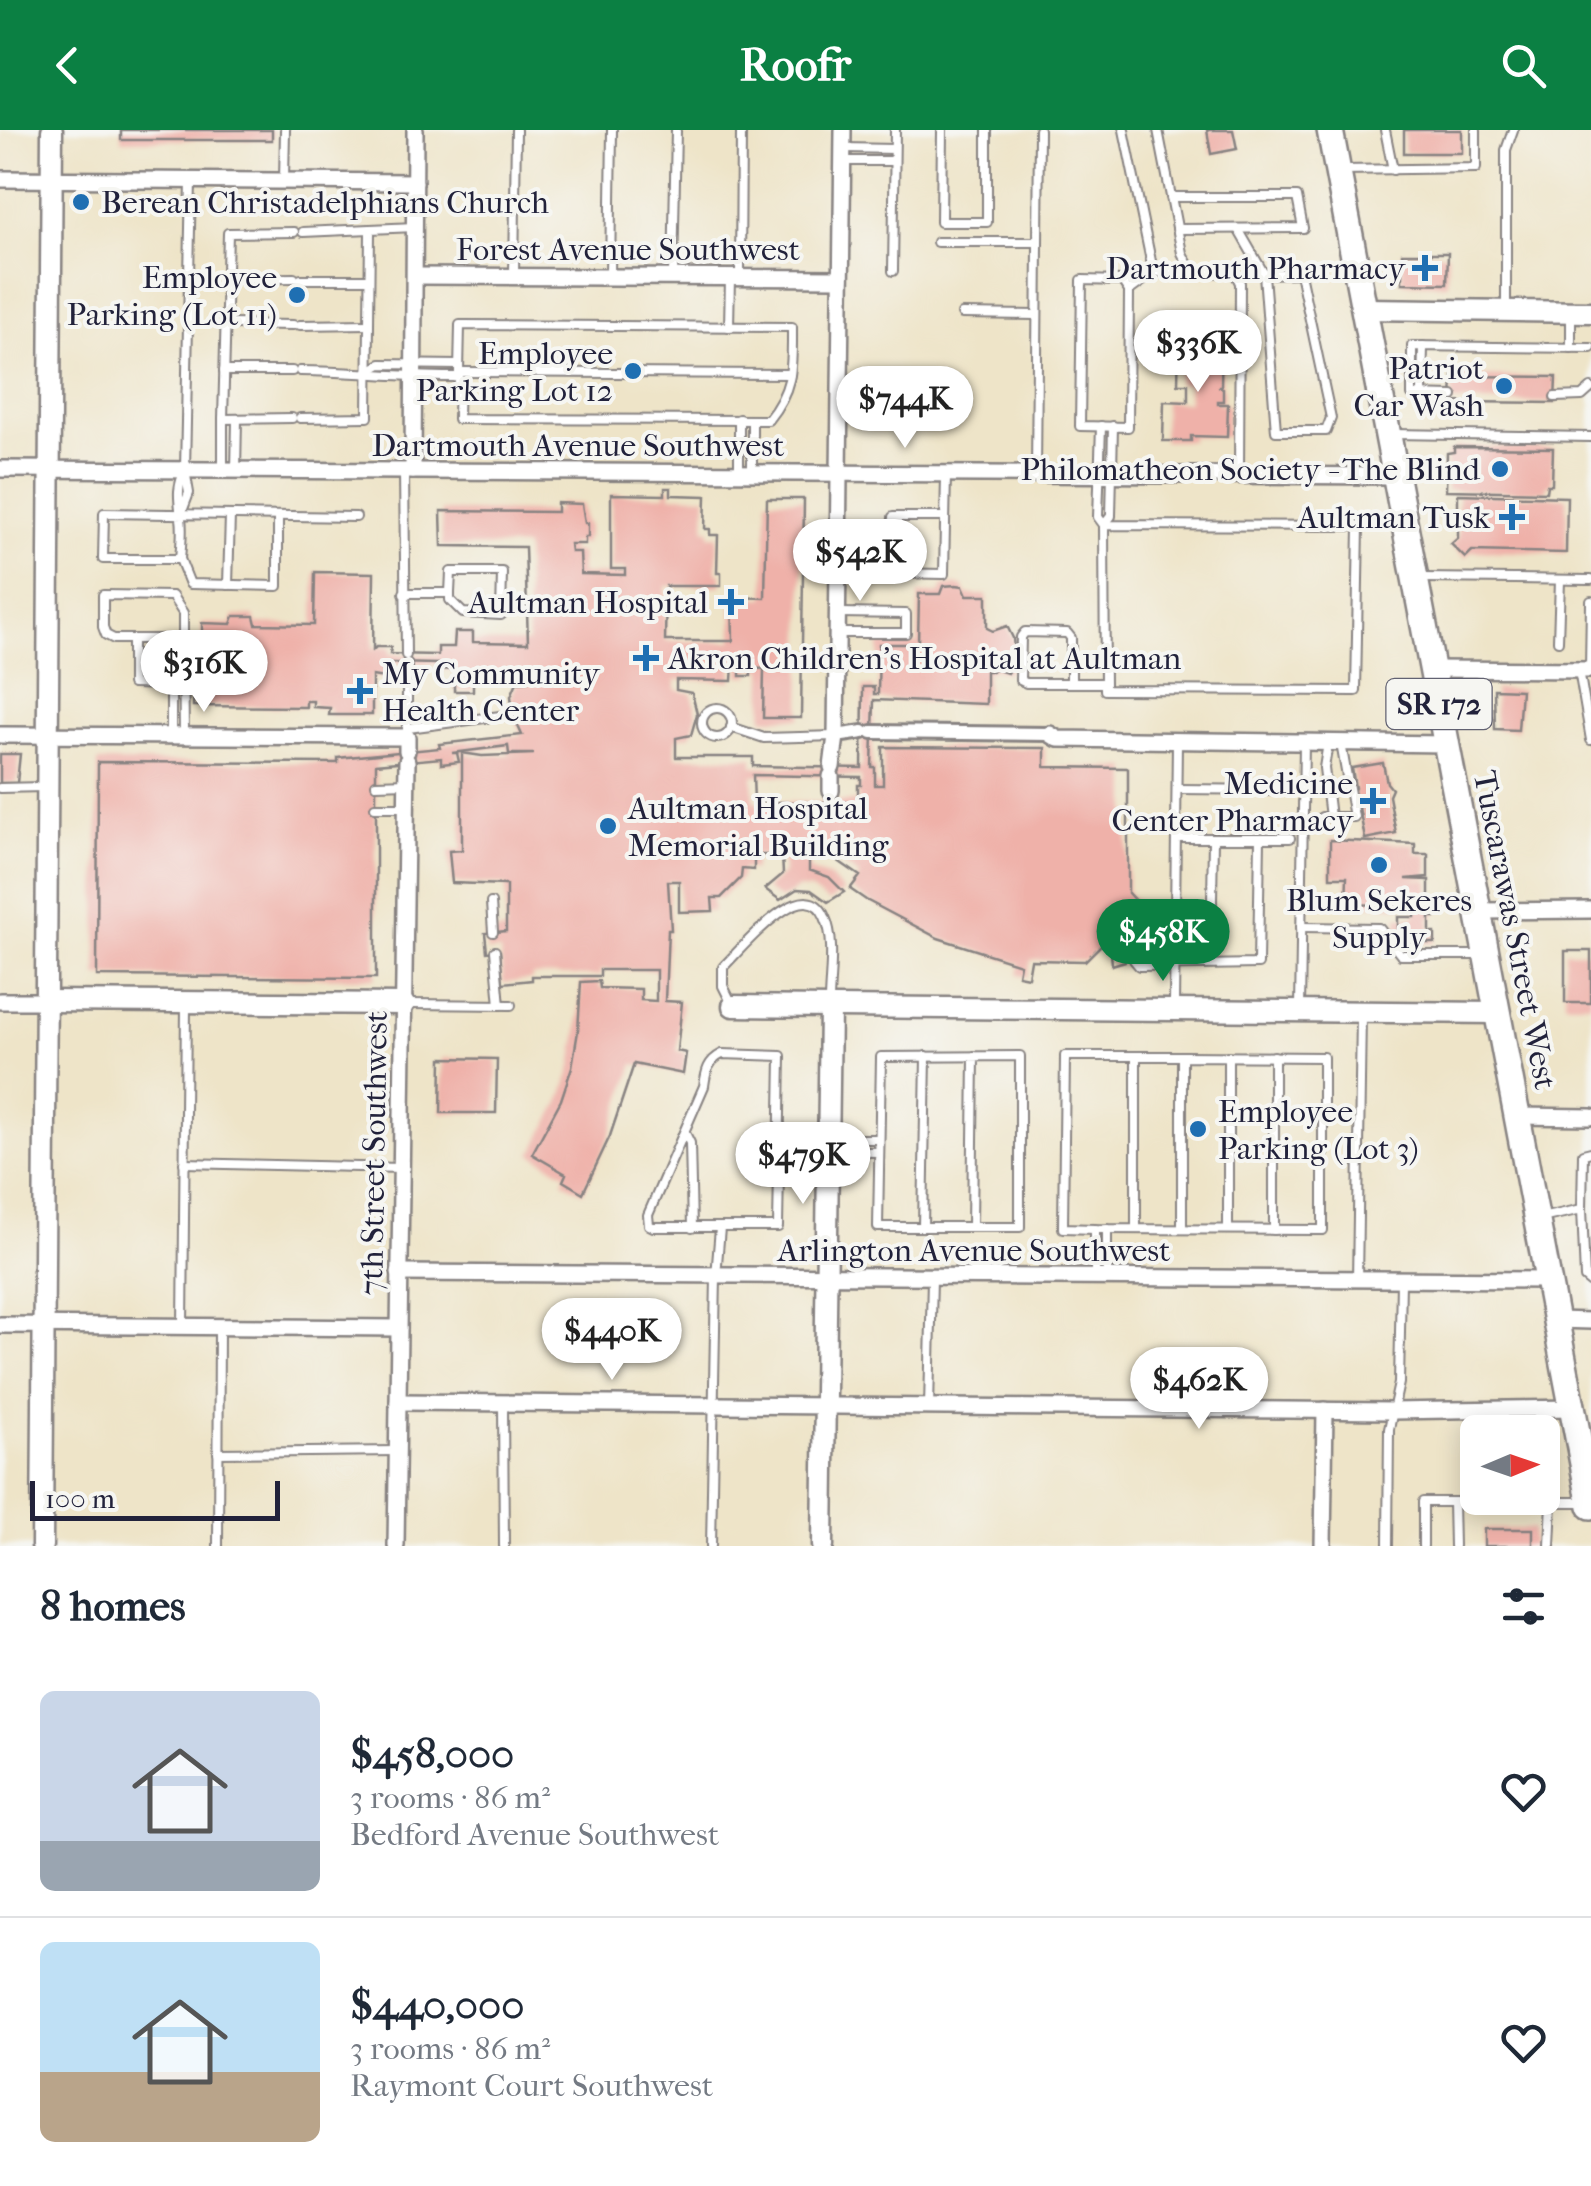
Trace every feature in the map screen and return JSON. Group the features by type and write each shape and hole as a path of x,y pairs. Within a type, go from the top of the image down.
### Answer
{"main road":[{"name":"Tuscarawas Street West","path":"1330,130 1548,1280 1582,1406 1591,1504"}],"street":[{"path":"42,1546 52,130"},
{"name":"7th Street Southwest","path":"409,471 415,371 416,130"},
{"path":"832,778 836,736 843,130"},
{"path":"0,179 415,182"},
{"name":"Forest Avenue Southwest","path":"415,276 841,278"},
{"path":"1364,309 1581,312"},
{"name":"Dartmouth Avenue Southwest","path":"0,469 1396,476"},
{"path":"1432,669 1587,670"},
{"path":"836,736 868,732 1050,734 1058,739 1446,744"},
{"path":"0,736 407,744"},
{"name":"7th Street Southwest","path":"396,1546 407,744"},
{"path":"1478,911 1591,910"},
{"path":"0,1001 404,1004"},
{"path":"733,1006 1497,1013"},
{"path":"823,1546 830,1007"},
{"path":"1517,1116 1591,1116"},
{"name":"Arlington Avenue Southwest","path":"399,1273 1548,1280"},
{"path":"1556,1320 1591,1320"},
{"path":"0,1326 399,1328"},
{"path":"398,1402 1392,1411 1582,1406"},
{"path":"1323,1546 1325,1410"}],"lane":[{"path":"284,181 285,130"},
{"path":"514,276 516,130"},
{"path":"610,276 612,130"},
{"path":"673,276 676,130"},
{"path":"729,327 741,130"},
{"path":"893,271 895,130"},
{"path":"942,130 941,222 987,222 987,130"},
{"path":"1036,474 1039,130"},
{"path":"1124,130 1150,261"},
{"path":"1158,130 1182,253 1192,272"},
{"path":"1385,130 1392,170"},
{"path":"1338,170 1476,168 1476,130"},
{"path":"1506,311 1506,150 1513,130"},
{"path":"843,155 894,149"},
{"path":"843,155 894,162"},
{"path":"191,180 185,470 188,493 181,514 180,559 190,584 278,586 278,516"},
{"path":"1171,197 1297,197 1303,228 1178,232"},
{"path":"229,471 223,419 228,233 370,232 377,227 415,227"},
{"path":"1238,228 1264,274 1276,432 1326,431 1331,418 1300,273 1264,274"},
{"path":"223,419 368,417 370,232"},
{"path":"937,242 1038,242"},
{"path":"1129,291 1156,272 1235,273 1240,283 1238,475"},
{"path":"227,279 369,279"},
{"path":"1082,280 1122,281 1129,291 1128,427 1101,426 1080,426 1082,280"},
{"path":"1571,348 1581,312"},
{"path":"962,314 1036,316"},
{"path":"226,324 368,324"},
{"path":"460,324 792,327 786,398 768,420 458,419 459,372 460,324"},
{"path":"1452,396 1412,395 1412,346 1591,348"},
{"path":"1422,395 1423,346"},
{"path":"224,371 368,371 387,377 415,371 790,374"},
{"path":"1555,397 1582,396 1591,388"},
{"path":"229,471 237,418"},
{"path":"739,420 746,473"},
{"path":"746,473 752,420"},
{"path":"1101,426 1111,516 1104,524 1105,690 1356,691 1359,526 1104,524"},
{"path":"1106,474 1114,426"},
{"path":"1388,434 1591,437"},
{"name":"7th Street Southwest","path":"407,744 404,592 409,471"},
{"path":"945,517 892,517 892,573 944,574 946,474"},
{"path":"180,559 102,559 104,513 356,517"},
{"path":"228,585 230,515"},
{"path":"451,572 502,572 501,616 463,613 450,600 450,593 451,572"},
{"path":"1415,578 1591,580"},
{"path":"1558,640 1560,580"},
{"path":"404,592 450,593"},
{"path":"178,737 183,639 183,613 172,596 103,595 102,627 106,635 183,639"},
{"path":"1591,600 1587,670 1591,740"},
{"path":"837,633 906,634 906,614 838,614"},
{"path":"1071,683 1071,638 1067,633 1025,632 1021,638 1020,680 1026,683 1071,683 1105,683"},
{"path":"132,639 132,684 171,685 178,737"},
{"path":"407,744 508,715"},
{"path":"731,727 764,738 836,736"},
{"path":"1174,1009 1178,742"},
{"path":"1300,1010 1304,743"},
{"path":"1302,831 1322,817 1354,817 1335,743"},
{"path":"1330,817 1324,768 1335,743"},
{"path":"376,784 407,783"},
{"path":"0,788 48,787"},
{"path":"1177,789 1289,790"},
{"path":"376,807 406,807"},
{"path":"1176,838 1290,838"},
{"path":"1211,963 1213,838"},
{"path":"1176,908 1137,946 1135,962 1141,967 1175,963 1258,964 1260,838"},
{"path":"733,1006 723,986 723,967 778,912 800,902 817,906 826,918 830,1007"},
{"path":"491,903 494,932"},
{"path":"1301,927 1379,928 1401,955 1486,954"},
{"path":"495,951 500,1005"},
{"path":"183,1327 186,1002"},
{"path":"404,1004 511,1005"},
{"path":"1357,1281 1361,1011"},
{"path":"729,1054 781,1056 780,1139 778,1227 649,1225 648,1215 714,1058 729,1054"},
{"path":"881,1056 974,1056 1020,1056 1020,1227 878,1227 881,1056"},
{"path":"924,1227 926,1056"},
{"path":"972,1227 974,1056"},
{"path":"1065,1056 1182,1056 1324,1056 1323,1230 1063,1228 1065,1056"},
{"path":"1136,1056 1136,1229"},
{"path":"1182,1056 1182,1229"},
{"path":"1228,1056 1228,1229"},
{"path":"1274,1056 1274,1230"},
{"path":"685,1133 690,1143 692,1228"},
{"path":"780,1139 879,1152"},
{"path":"780,1151 879,1139"},
{"path":"1591,1152 1584,1154 1581,1162 1585,1278 1591,1284"},
{"path":"184,1163 401,1168"},
{"path":"1536,1218 1582,1209"},
{"path":"712,1546 720,1228"},
{"path":"1095,1229 1101,1278"},
{"path":"1101,1278 1107,1229"},
{"path":"929,1408 932,1276"},
{"path":"1388,1546 1392,1411 1399,1383 1401,1281"},
{"path":"218,1546 219,1327"},
{"path":"503,1404 504,1546"},
{"path":"218,1453 397,1451"},
{"path":"1423,1546 1423,1502 1460,1502"},
{"path":"1453,1502 1454,1546"},
{"path":"1560,1502 1591,1504"},
{"path":"1550,1546 1551,1515"}],"building":[{"path":"121,130 272,130 272,140 121,140"},
{"path":"1207,130 1233,130 1237,149 1211,154"},
{"path":"1404,130 1462,130 1462,153 1404,153"},
{"name":"Dartmouth Pharmacy","path":"1402,253 1448,253 1447,284 1402,283"},
{"path":"1179,342 1222,342 1218,386 1223,388 1223,401 1218,404 1228,404 1227,437 1191,436 1191,441 1163,441 1164,401 1188,402 1188,384 1178,384"},
{"name":"Patriot Car Wash","path":"1453,376 1556,377 1555,403 1452,402"},
{"name":"Philomatheon Society - The Blind","path":"1454,447 1553,448 1552,485 1547,485 1546,492 1446,490 1447,453 1454,452"},
{"path":"665,488 671,488 671,495 706,496 705,529 710,529 710,535 718,535 717,573 721,573 721,586 666,586 665,641 733,641 732,597 765,598 767,499 804,499 801,718 763,718 764,669 751,668 751,676 740,676 740,664 733,664 732,681 676,680 676,690 692,693 697,714 691,735 676,738 676,757 753,757 753,766 862,768 863,687 874,687 874,694 878,694 879,644 918,644 919,594 940,594 943,586 956,585 963,586 967,595 987,595 987,628 993,631 1007,626 1013,638 1010,668 1007,673 992,668 986,671 986,704 874,700 875,785 883,785 883,747 1045,748 1045,767 1128,768 1128,893 1140,906 1134,911 1149,919 1125,950 1125,961 1112,965 1115,941 1110,936 1085,961 1031,960 1028,977 1018,975 1020,964 938,938 866,900 850,889 860,876 831,856 809,855 809,870 829,877 844,892 828,902 811,890 797,889 780,900 765,889 783,874 782,855 754,855 754,870 742,869 741,878 721,898 712,898 713,911 679,912 679,881 668,881 671,930 665,1001 682,1002 677,1051 686,1053 683,1074 634,1064 610,1136 583,1193 563,1181 566,1174 532,1154 561,1100 572,1067 581,982 599,981 600,988 641,989 641,1000 656,1001 656,970 600,970 600,976 532,976 532,980 503,983 500,951 487,952 485,933 506,931 506,885 452,883 449,851 462,850 462,753 482,756 534,754 509,754 508,746 452,753 457,753 459,762 441,764 441,758 376,764 376,978 97,976 98,762 338,763 338,758 522,735 513,715 511,696 517,682 528,681 528,677 473,676 473,691 454,691 454,670 438,669 438,664 390,663 390,679 372,676 372,715 329,715 330,708 313,707 313,701 306,701 306,707 193,706 195,660 202,660 202,623 231,624 234,616 254,616 256,624 314,625 315,572 374,573 373,650 391,647 390,654 438,655 438,647 454,647 455,632 473,632 473,642 528,643 525,547 442,546 441,511 557,512 557,503 582,504 588,537 585,544 570,544 571,552 580,552 581,574 625,575 625,569 611,569 611,494 665,495","holes":["753,775 861,777 858,802 754,802"]},
{"name":"Aultman Tusk","path":"1458,494 1567,497 1566,553 1472,551 1465,558 1451,544 1458,538"},
{"path":"1494,689 1521,690 1518,730 1495,729"},
{"path":"0,754 20,754 17,783 0,783"},
{"name":"Medicine Center Pharmacy","path":"1383,763 1392,789 1389,796 1396,833 1365,839 1353,791 1352,768"},
{"path":"1330,840 1415,844 1415,854 1428,854 1428,877 1406,879 1429,880 1429,905 1435,905 1430,933 1435,933 1435,943 1398,943 1398,917 1415,917 1415,906 1346,904 1347,877 1330,877"},
{"path":"1565,951 1591,951 1591,1003 1565,1003"},
{"path":"442,1058 497,1059 496,1113 441,1113"},
{"path":"1484,1529 1533,1529 1533,1546 1484,1546"}],"place":[{"name":"Berean Christadelphians Church","path":"81,202"},
{"name":"Dartmouth Pharmacy","path":"1425,268"},
{"name":"Employee Parking (Lot 11)","path":"297,295"},
{"name":"Employee Parking Lot 12","path":"633,371"},
{"name":"Patriot Car Wash","path":"1504,386"},
{"name":"Philomatheon Society - The Blind","path":"1500,469"},
{"name":"Aultman Tusk","path":"1512,517"},
{"name":"Aultman Hospital","path":"731,602"},
{"name":"Akron Children's Hospital at Aultman","path":"646,658"},
{"name":"My Community Health Center","path":"360,691"},
{"name":"Medicine Center Pharmacy","path":"1373,801"},
{"name":"Aultman Hospital Memorial Building","path":"608,826"},
{"name":"Blum Sekeres Supply","path":"1379,865"},
{"name":"Employee Parking (Lot 3)","path":"1198,1129"}]}
